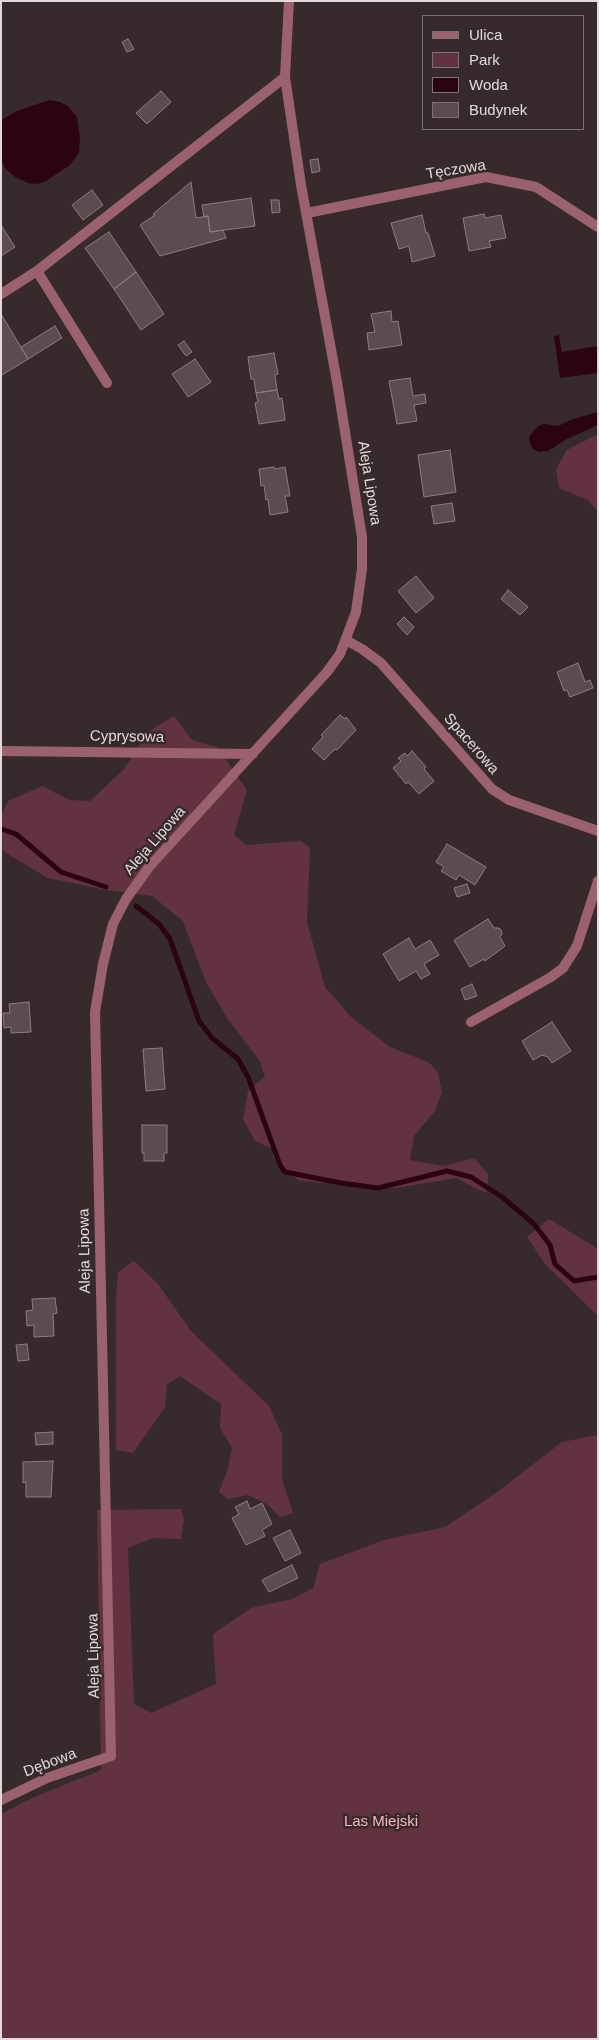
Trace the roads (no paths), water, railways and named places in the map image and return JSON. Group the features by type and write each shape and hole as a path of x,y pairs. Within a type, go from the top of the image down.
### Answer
{"street":[{"name":"Aleja Lipowa","path":"111,1756 95,1012 103,964 113,924 126,899 150,867 328,672 340,654 356,612 362,569 362,536 308,213 300,178 285,77 289,1"},
{"path":"1,294 37,271 285,77"},
{"name":"Tęczowa","path":"308,213 486,177 536,188 598,227"},
{"path":"37,271 107,383"},
{"name":"Spacerowa","path":"346,640 362,648 381,663 492,790 509,800 598,831"},
{"name":"Cyprysowa","path":"1,751 253,754"},
{"path":"471,1022 551,977 563,968 577,946 598,881"},
{"name":"Dębowa","path":"1,1800 47,1778 111,1756"}],"water":[{"path":"49,100 68,106 77,117 80,138 79,153 70,165 46,181 38,184 28,183 15,177 6,169 1,160 1,120 17,111"},
{"path":"559,335 562,352 598,346 598,373 560,378 554,336"},
{"path":"598,412 598,425 565,440 548,451 539,452 533,449 530,444 529,437 538,426 544,424 558,426 573,419"}],"waterway":[{"path":"1,829 16,834 61,872 106,887"},
{"path":"136,906 159,924 170,939 199,1021 212,1038 238,1059 248,1077 280,1165 285,1172 378,1188 447,1171 471,1177 502,1197 534,1224 550,1245 555,1264 574,1281 598,1277"}],"park label":[{"name":"Las Miejski","path":"381,1822"}]}
